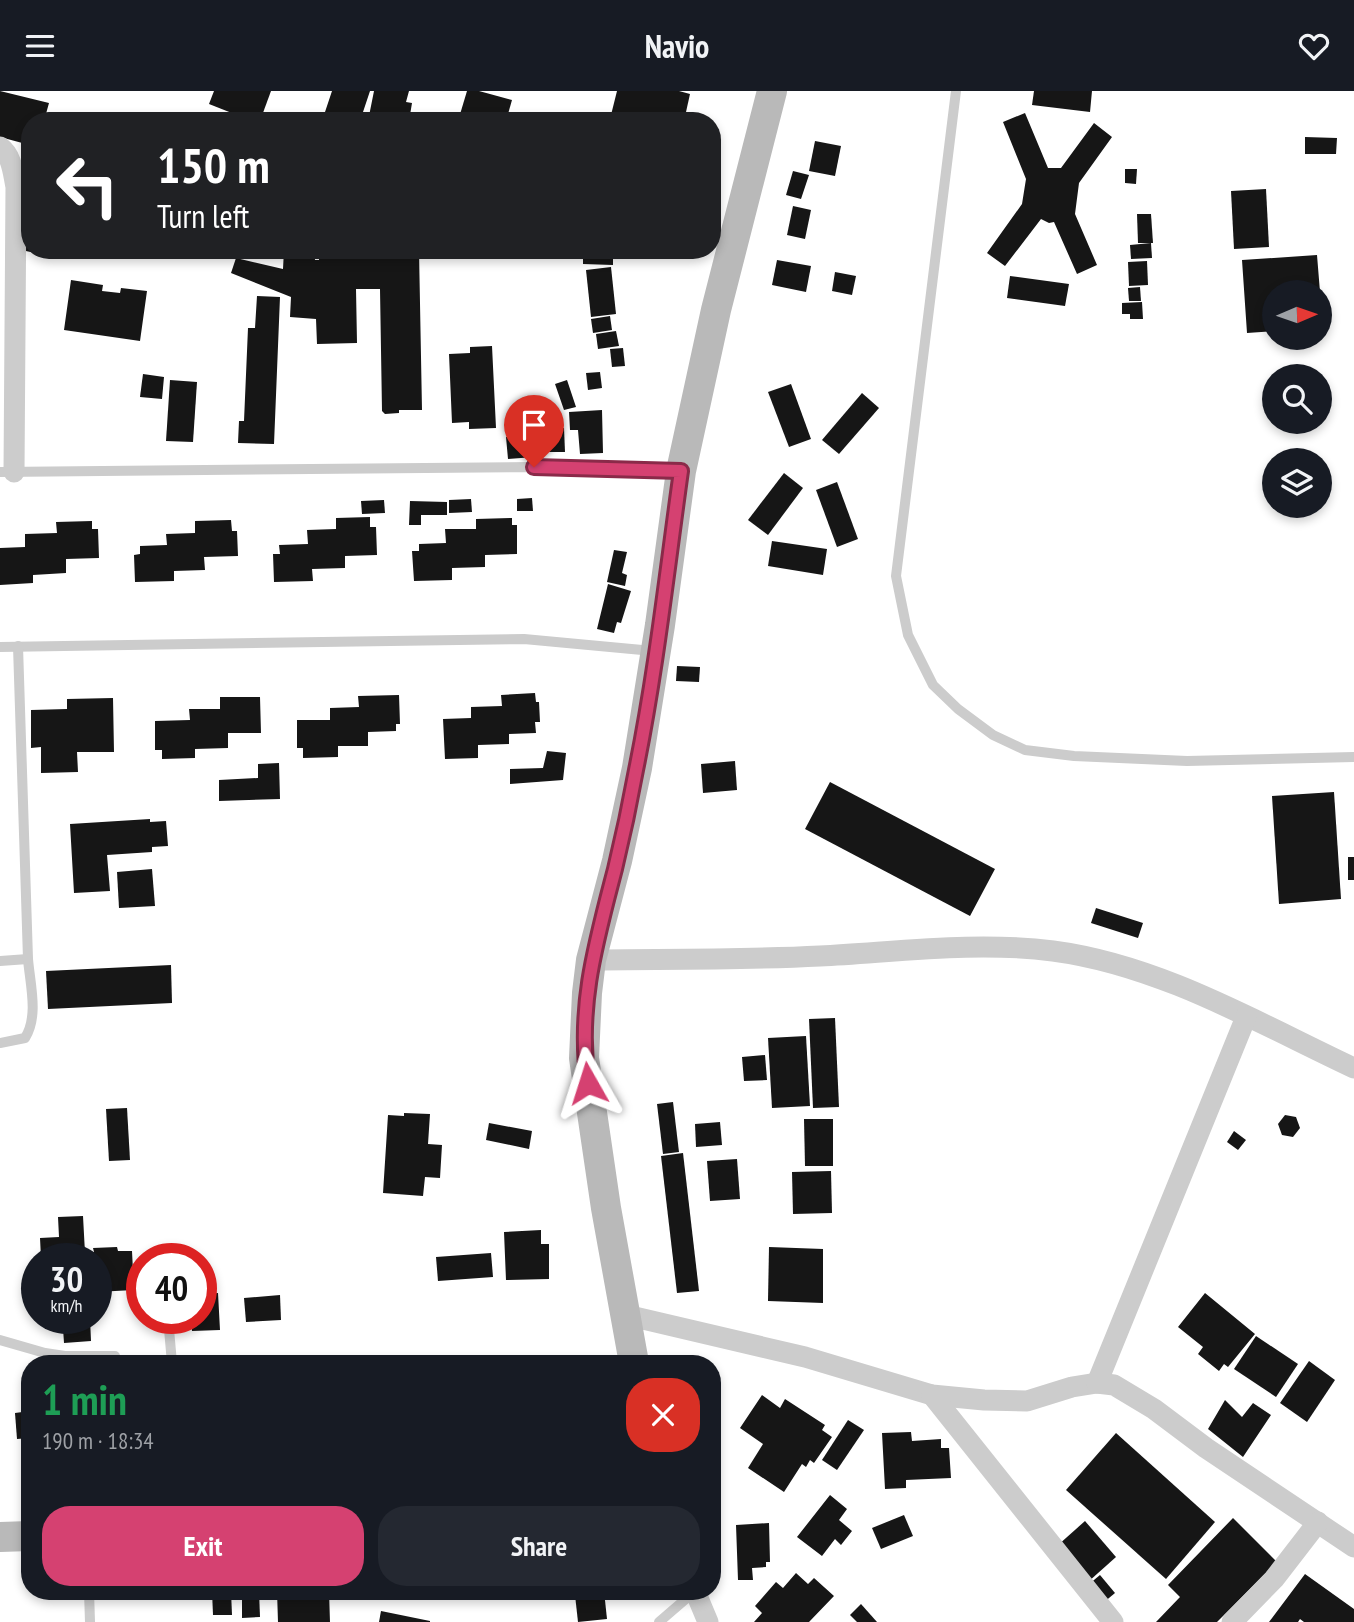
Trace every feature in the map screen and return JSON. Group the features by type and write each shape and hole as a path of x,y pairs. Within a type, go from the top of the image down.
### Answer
{"street":[{"path":"633,1355 606,1208 584,1058 585,1014 591,960 617,861 637,768 681,471 716,310 772,91"},
{"path":"0,147 6,152 12,165 16,187 7,472"},
{"path":"591,960 818,956 971,947 1053,951 1124,967 1195,992 1354,1068"},
{"path":"1097,1383 1246,1017"},
{"path":"626,1315 805,1357 932,1395 1027,1401 1072,1387 1097,1383 1114,1385 1354,1547"},
{"path":"932,1395 1112,1622"},
{"path":"1232,1622 1274,1579 1318,1523"},
{"path":"0,1537 21,1536"},
{"path":"699,1600 708,1622"}],"lane":[{"path":"957,91 897,576 908,635 933,685 993,736 1026,750 1074,756 1187,761 1354,757"},
{"path":"7,472 534,467 681,471"},
{"path":"0,647 524,639 656,651"},
{"path":"0,1043 25,1038 31,1028 33,1011 28,959 18,646"},
{"path":"0,961 28,959"},
{"path":"169,1334 171,1355"},
{"path":"0,1339 55,1355"},
{"path":"89,1600 90,1622"},
{"path":"659,1622 685,1600"}],"building":[{"path":"0,91 49,103 46,112 21,112 21,143 0,137"},
{"path":"214,91 271,91 263,112 229,112 209,104"},
{"path":"332,91 370,91 363,112 325,112"},
{"path":"374,91 409,91 406,102 412,103 410,112 370,112"},
{"path":"467,91 479,91 512,100 509,112 461,112"},
{"path":"617,91 679,91 690,94 686,112 612,112"},
{"path":"1034,91 1092,91 1090,112 1032,105"},
{"path":"1025,113 1048,168 1061,168 1094,123 1112,137 1079,183 1075,214 1097,265 1077,274 1054,222 1041,219 1005,266 987,253 1022,204 1026,179 1003,122"},
{"path":"1305,137 1337,138 1336,154 1305,154"},
{"path":"815,141 841,146 835,176 809,171"},
{"path":"1125,169 1137,169 1136,184 1125,183"},
{"path":"793,171 809,175 801,199 786,195"},
{"path":"1266,189 1269,247 1234,249 1231,191"},
{"path":"793,206 811,210 805,239 787,235"},
{"path":"1137,214 1151,214 1153,243 1138,243"},
{"path":"1151,243 1152,258 1131,259 1130,245"},
{"path":"1317,255 1319,280 1262,280 1262,332 1247,333 1242,260"},
{"path":"236,259 283,269 284,259 419,259 422,410 399,410 399,413 385,414 382,411 380,289 356,289 357,343 317,344 316,319 290,317 291,297 231,273"},
{"path":"583,259 613,259 613,265 583,264"},
{"path":"777,260 811,266 806,292 772,285"},
{"path":"1147,261 1148,285 1129,286 1128,262"},
{"path":"611,267 616,314 591,317 586,270"},
{"path":"835,272 856,276 852,295 832,291"},
{"path":"1010,276 1069,284 1065,306 1007,298"},
{"path":"71,280 103,285 102,291 120,293 121,288 147,291 140,341 64,330"},
{"path":"1140,287 1141,301 1129,301 1128,288"},
{"path":"257,296 280,297 274,444 238,443 239,421 244,421 248,328 255,328"},
{"path":"1142,302 1143,319 1130,319 1130,314 1122,314 1122,303"},
{"path":"610,316 612,330 593,333 591,319"},
{"path":"616,331 619,346 598,349 596,334"},
{"path":"492,346 496,428 469,429 469,422 452,423 449,354 470,353 470,347"},
{"path":"623,348 625,366 612,367 610,349"},
{"path":"600,372 602,388 588,390 586,373"},
{"path":"143,374 164,377 162,399 140,397"},
{"path":"170,380 197,382 193,442 166,441"},
{"path":"567,380 576,407 564,410 555,384"},
{"path":"791,384 811,439 789,447 768,392"},
{"path":"862,393 879,408 839,454 822,440"},
{"path":"602,410 603,453 580,454 578,430 570,430 569,412"},
{"path":"564,428 565,452 539,452 539,429"},
{"path":"520,436 520,441 533,440 534,457 508,459 506,437"},
{"path":"784,473 803,488 768,535 748,520"},
{"path":"837,482 858,539 837,547 816,490"},
{"path":"532,498 533,511 517,511 517,499"},
{"path":"471,499 472,512 449,513 449,500"},
{"path":"384,500 385,513 362,514 361,501"},
{"path":"410,501 447,502 447,515 421,515 421,525 409,525"},
{"path":"370,517 370,527 376,527 377,555 345,556 345,568 312,569 313,581 274,582 273,554 280,554 279,545 308,544 307,530 336,529 336,518"},
{"path":"512,518 512,525 517,525 517,554 485,555 485,567 452,568 452,580 414,581 412,551 419,551 419,544 446,543 445,529 476,529 476,519"},
{"path":"231,520 232,531 237,531 238,556 204,557 205,570 174,571 174,581 135,582 134,555 140,554 140,546 167,545 166,534 195,533 195,521"},
{"path":"92,521 92,529 98,529 99,558 66,559 66,573 33,575 33,583 0,585 0,548 25,547 25,534 57,533 56,522"},
{"path":"772,541 827,549 823,575 768,566"},
{"path":"614,550 627,552 622,573 627,575 625,586 607,582"},
{"path":"608,584 631,591 621,623 617,622 614,633 597,629"},
{"path":"677,666 700,667 699,682 676,681"},
{"path":"535,693 536,702 539,702 540,722 535,722 536,733 509,734 509,744 478,745 478,758 445,759 443,719 471,718 471,707 502,706 501,695"},
{"path":"399,695 400,724 396,724 396,731 368,732 368,746 338,746 338,757 303,758 303,748 297,748 297,720 330,720 330,708 359,707 358,696"},
{"path":"220,697 260,697 261,733 228,733 228,748 195,749 195,758 162,759 162,750 155,750 155,721 190,720 189,709 220,709"},
{"path":"113,698 114,752 77,752 78,772 41,773 41,747 31,748 31,710 67,709 67,699"},
{"path":"547,751 566,753 563,780 510,784 510,769 543,768"},
{"path":"735,761 737,790 703,793 701,764"},
{"path":"279,763 280,799 219,801 219,780 258,778 258,764"},
{"path":"830,782 995,869 970,916 805,829"},
{"path":"1334,792 1341,899 1279,904 1272,796"},
{"path":"150,819 150,822 166,821 168,846 152,847 152,852 107,855 110,891 74,893 70,824"},
{"path":"1348,857 1354,857 1354,880 1348,880"},
{"path":"152,869 155,906 119,908 117,872"},
{"path":"1096,908 1143,923 1138,938 1091,923"},
{"path":"171,965 172,1003 48,1009 46,971"},
{"path":"835,1018 839,1107 813,1108 809,1019"},
{"path":"806,1036 810,1106 772,1108 768,1038"},
{"path":"765,1055 767,1080 744,1081 742,1057"},
{"path":"673,1102 679,1152 663,1154 657,1104"},
{"path":"127,1108 130,1160 109,1161 106,1109"},
{"path":"404,1113 430,1114 428,1144 442,1145 440,1178 425,1177 423,1196 383,1193 388,1115 404,1116"},
{"path":"1285,1115 1296,1117 1300,1128 1293,1137 1282,1135 1278,1124"},
{"path":"804,1119 833,1119 833,1166 805,1166"},
{"path":"720,1122 722,1145 696,1147 695,1124"},
{"path":"489,1123 532,1131 529,1149 486,1140"},
{"path":"1234,1131 1246,1140 1238,1150 1227,1142"},
{"path":"683,1153 699,1291 677,1293 661,1156"},
{"path":"737,1159 740,1199 710,1201 707,1161"},
{"path":"831,1171 832,1213 793,1214 792,1172"},
{"path":"83,1216 84,1243 40,1243 40,1238 59,1237 58,1217"},
{"path":"541,1230 541,1244 549,1244 549,1279 506,1280 504,1232"},
{"path":"112,1247 126,1251 126,1290 112,1291"},
{"path":"769,1247 823,1249 823,1303 768,1301"},
{"path":"491,1253 493,1277 438,1281 436,1257"},
{"path":"218,1293 220,1330 217,1330"},
{"path":"1205,1293 1255,1334 1228,1367 1224,1364 1219,1371 1198,1354 1203,1347 1178,1327"},
{"path":"280,1295 281,1320 246,1322 244,1298"},
{"path":"63,1334 91,1334 91,1341 64,1343"},
{"path":"1256,1336 1298,1364 1276,1397 1234,1369"},
{"path":"1309,1361 1335,1380 1307,1422 1280,1403"},
{"path":"762,1395 780,1408 785,1399 825,1425 822,1430 832,1437 814,1463 810,1460 806,1467 802,1464 784,1492 748,1468 763,1444 740,1428"},
{"path":"1225,1400 1242,1417 1253,1403 1271,1415 1243,1457 1208,1429"},
{"path":"21,1412 21,1439 17,1439 15,1413"},
{"path":"848,1420 864,1430 837,1470 822,1460"},
{"path":"911,1432 912,1441 941,1439 941,1448 949,1448 951,1478 906,1480 906,1488 885,1489 882,1433"},
{"path":"1116,1433 1215,1522 1166,1579 1066,1490"},
{"path":"830,1495 847,1509 839,1520 852,1531 841,1545 835,1539 822,1556 797,1537"},
{"path":"904,1515 913,1536 881,1549 872,1528"},
{"path":"1233,1518 1277,1562 1217,1622 1156,1622 1180,1597 1168,1585"},
{"path":"1085,1521 1116,1557 1088,1582 1057,1546"},
{"path":"769,1523 770,1562 766,1562 766,1567 752,1568 753,1580 738,1580 736,1525"},
{"path":"796,1573 808,1584 814,1578 834,1596 809,1622 754,1622 762,1613 755,1606 776,1582 783,1588"},
{"path":"1305,1574 1354,1609 1354,1622 1304,1622 1300,1619 1298,1622 1269,1622"},
{"path":"1100,1575 1115,1593 1103,1603 1088,1585"},
{"path":"212,1600 231,1600 232,1615 213,1615"},
{"path":"242,1600 259,1600 260,1617 242,1618"},
{"path":"277,1600 329,1600 330,1622 278,1622"},
{"path":"576,1600 605,1600 607,1619 578,1622"},
{"path":"861,1604 877,1622 857,1622 850,1615"},
{"path":"381,1611 430,1621 430,1622 379,1622"}],"route":[{"path":"534,467 681,471 637,768 617,861 591,960 584,1058 588,1083"}]}
